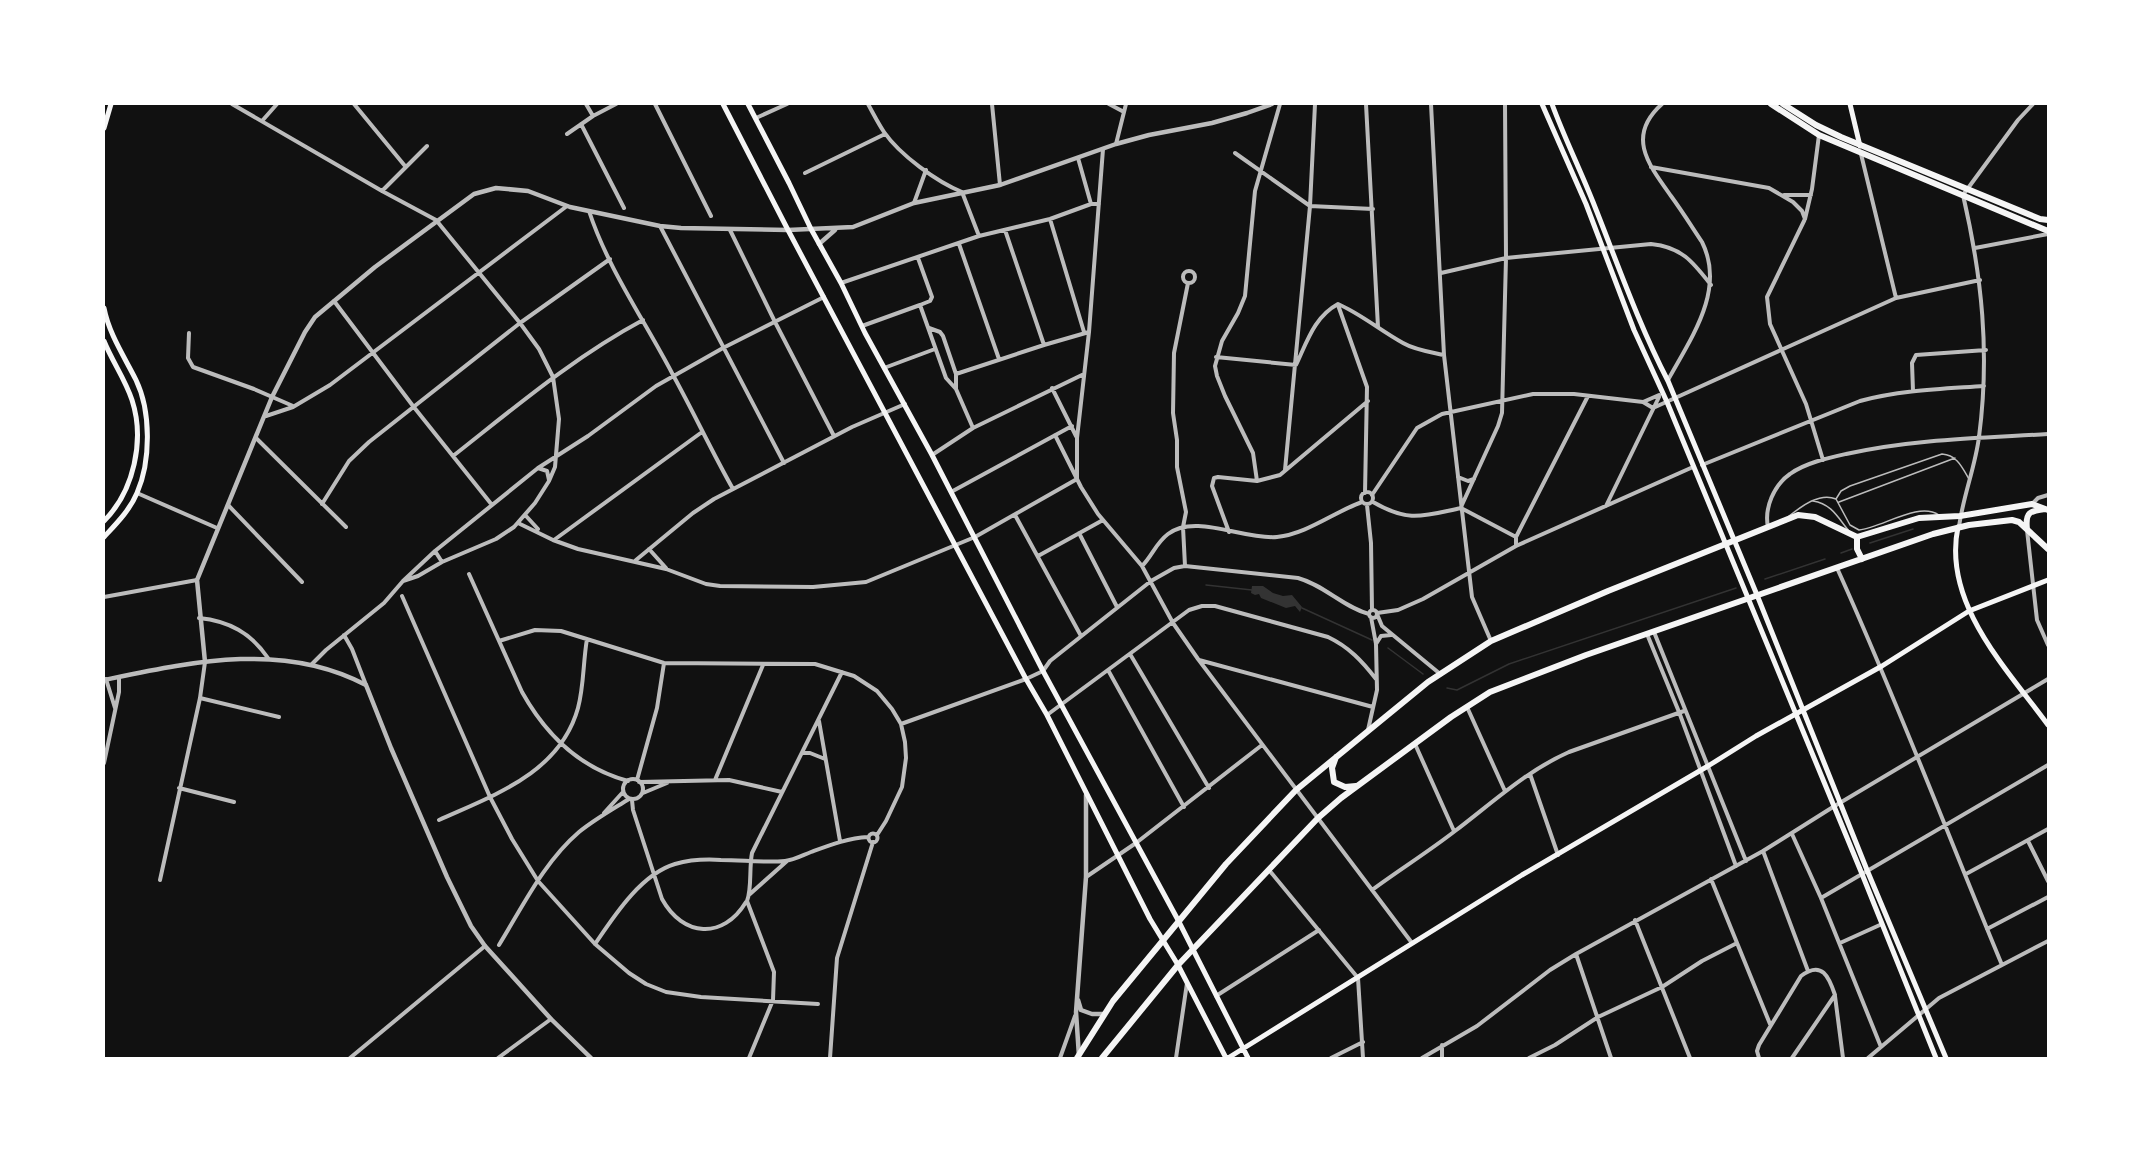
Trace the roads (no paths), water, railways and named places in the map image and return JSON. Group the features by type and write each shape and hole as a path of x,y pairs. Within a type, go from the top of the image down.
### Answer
{"main road":[{"path":"104,128 111,104"},
{"path":"723,104 1227,1059 1558,855 1802,709 1882,666 1969,611 2049,580"},
{"path":"748,104 811,230 842,283 862,326 932,455 1043,671 1178,920 1248,1059"},
{"path":"1542,104 1586,204 1601,249 1634,330 1660,393 1667,402 1833,807 1865,872 1946,1059"},
{"path":"1552,104 1593,201 1610,249 1651,348 1668,381 1841,802 1882,924 1936,1059"},
{"path":"1771,104 1819,135 1861,154 2048,220"},
{"path":"1783,104 1816,125 1965,192 2049,233"},
{"path":"1850,104 1861,154"},
{"path":"2035,226 2038,236"},
{"path":"104,308 116,343 136,381 148,424 145,466 137,493 121,519 104,537"},
{"path":"104,341 136,413 134,464 128,486 104,521"},
{"path":"1079,1058 1103,1014 1178,920 1226,864 1296,790 1439,673 1491,641 1608,591 1798,515 1815,517 1856,536 1919,518 1960,516 2032,504 2047,510"},
{"path":"2027,529 2028,515 2034,510 2047,510"},
{"path":"1102,1059 1178,965 1318,818 1466,705 1516,681 1748,598 1958,527 2004,520 2019,522 2049,549"},
{"path":"1958,527 1960,588 1969,611 2007,671 2049,725"},
{"path":"1856,536 1857,549 1862,559"},
{"path":"1336,756 1332,768 1334,782 1339,786 1357,786"}],"street":[{"path":"232,104 436,220 520,323 539,349 553,377 559,419 555,467 549,481 526,516 496,538 403,581"},
{"path":"262,121 277,104"},
{"path":"354,104 405,166"},
{"path":"586,104 592,116"},
{"path":"567,134 592,116 616,104"},
{"path":"655,104 711,216"},
{"path":"756,118 787,104"},
{"path":"868,104 885,134 947,186 962,192 979,236"},
{"path":"992,104 1000,184"},
{"path":"1109,104 1124,112"},
{"path":"1116,144 1126,104"},
{"path":"160,880 200,698 205,662 197,580 217,528 273,397 304,332 315,317 436,220 474,194 496,188 528,191 567,206 660,226 730,230 811,230 853,227 914,203 1000,184 1116,144 1212,123 1272,104"},
{"path":"1257,481 1253,453 1216,376 1216,357 1245,296 1252,213 1260,172 1280,104"},
{"path":"1285,470 1310,206 1315,104"},
{"path":"1366,104 1378,328"},
{"path":"1431,104 1444,355 1461,508 1474,604 1491,641"},
{"path":"1461,508 1498,426 1502,400 1506,258 1505,104"},
{"path":"1662,104 1649,118 1642,141 1650,167 1707,252 1712,285 1704,312 1668,381"},
{"path":"1958,527 1979,438 1986,350 1980,280 1965,192 2033,104"},
{"path":"581,124 624,208"},
{"path":"805,173 885,134"},
{"path":"1819,135 1811,195 1805,219 1767,297 1770,324 1811,419 1823,460"},
{"path":"382,191 427,146"},
{"path":"1077,479 1077,438 1085,374 1103,149"},
{"path":"1235,153 1310,206 1373,209"},
{"path":"1861,154 1896,298"},
{"path":"1078,158 1091,204"},
{"path":"1650,167 1759,186 1783,195 1802,211 1805,219"},
{"path":"914,203 926,170"},
{"path":"1783,195 1811,195"},
{"path":"842,283 979,236 1050,219 1091,204 1099,204"},
{"path":"266,416 293,406 330,385 567,206"},
{"path":"590,211 597,233 610,259 733,489"},
{"path":"1050,219 1087,332"},
{"path":"660,226 784,463"},
{"path":"819,244 837,229"},
{"path":"730,230 834,436"},
{"path":"1005,230 1044,345"},
{"path":"1975,248 2049,233"},
{"path":"959,244 999,359"},
{"path":"1441,273 1506,258 1651,244 1665,245 1679,251 1712,285"},
{"path":"862,326 930,301 932,297 918,258"},
{"path":"322,504 349,461 413,406 520,323 610,259"},
{"path":"1653,408 1896,298 1980,280"},
{"path":"1185,566 1183,527 1186,512 1178,467 1173,413 1174,353 1188,284"},
{"path":"310,666 384,603 403,581 435,551 538,468 645,393 723,348 824,297"},
{"path":"334,301 413,406 492,505"},
{"path":"1296,365 1317,321 1338,304"},
{"path":"1338,304 1415,348 1444,355"},
{"path":"1338,304 1364,373 1368,401 1365,493 1361,497 1362,502"},
{"path":"920,305 946,378 957,388"},
{"path":"453,456 553,377 643,320"},
{"path":"928,328 940,332 943,336 956,374 957,388 973,428"},
{"path":"956,374 1087,332"},
{"path":"189,333 188,358 194,367 293,406"},
{"path":"885,368 935,350"},
{"path":"1913,391 1912,363 1916,355 1986,350"},
{"path":"1216,357 1296,365"},
{"path":"932,455 973,428 1085,374"},
{"path":"1701,465 1860,401 1913,391 1984,386"},
{"path":"1052,388 1077,438"},
{"path":"1643,402 1660,393"},
{"path":"1605,507 1660,393"},
{"path":"1373,502 1372,495 1417,428 1431,419 1451,412 1533,394 1588,396 1643,402 1653,408"},
{"path":"1516,546 1516,537 1588,396"},
{"path":"1229,532 1212,486 1214,478 1257,481 1272,478 1285,470 1368,401"},
{"path":"636,561 693,513 733,489 834,436 905,404"},
{"path":"951,492 1072,426"},
{"path":"553,540 702,432"},
{"path":"1768,527 1767,509 1778,488 1790,474 1823,460 1884,445 2049,434"},
{"path":"1055,435 1077,479 1102,520 1142,566 1173,623 1198,659 1413,944"},
{"path":"256,438 346,527"},
{"path":"901,724 1043,671 1050,661 1117,607 1151,581 1174,568 1185,566 1298,578 1347,606 1371,614 1398,610 1423,599 1516,546 1693,467"},
{"path":"538,468 547,471 549,481"},
{"path":"1458,477 1468,481 1474,479"},
{"path":"518,523 553,540 601,555 666,568 714,586 834,586 866,582 921,558 956,546 1077,479"},
{"path":"137,493 217,528"},
{"path":"1365,493 1372,495"},
{"path":"2032,504 2038,498 2049,495"},
{"path":"1142,566 1157,544 1169,532 1183,527 1204,526 1258,537 1277,537 1292,534 1362,502"},
{"path":"1362,502 1368,505"},
{"path":"1373,502 1396,514 1418,517 1461,508 1516,537"},
{"path":"1368,505 1373,502"},
{"path":"228,505 302,582"},
{"path":"1368,505 1371,543 1371,614 1376,644 1377,690 1368,730"},
{"path":"1015,515 1081,636"},
{"path":"526,516 540,532"},
{"path":"1037,556 1102,520"},
{"path":"2027,529 2037,620 2049,645"},
{"path":"1079,533 1117,607"},
{"path":"649,549 666,568"},
{"path":"435,551 442,562"},
{"path":"1837,568 1882,666 2002,965"},
{"path":"469,574 532,711 560,744 595,767 616,778 628,781 716,780 740,782 782,792"},
{"path":"104,597 197,580"},
{"path":"402,596 490,797 512,839 538,881 595,944 629,973 646,984 666,992 700,997 818,1004"},
{"path":"1047,715 1189,610 1202,606 1215,606 1328,637 1353,652 1376,679"},
{"path":"1377,614 1383,626 1392,635 1439,673"},
{"path":"199,618 214,619 239,629 258,645 268,658"},
{"path":"500,640 520,633 561,631 664,663 815,663 854,676 877,691 892,709 901,724 906,758 902,787 877,835 877,840 873,842 837,958 830,1059"},
{"path":"1651,633 1682,712 1736,866"},
{"path":"344,635 352,649 391,748 447,877 471,926 485,946 591,1059"},
{"path":"1376,644 1381,636 1392,635"},
{"path":"439,820 507,789 532,774 560,744 574,720 578,707 587,639"},
{"path":"1130,654 1209,789"},
{"path":"115,709 105,680 205,662 268,658 354,678 366,685"},
{"path":"1198,659 1373,707"},
{"path":"638,781 657,708 664,663"},
{"path":"716,780 763,664"},
{"path":"1108,670 1184,807"},
{"path":"623,792 631,799 654,875 669,911 682,924 698,929 715,927 732,919 741,911 750,894 752,853 843,672"},
{"path":"104,763 119,693 119,677"},
{"path":"1422,1059 1477,1026 1550,970 1576,954 1746,861 2049,679"},
{"path":"200,698 279,717"},
{"path":"1466,705 1505,791"},
{"path":"1682,712 1708,766 1746,861"},
{"path":"1372,890 1530,774 1569,752 1682,712"},
{"path":"819,721 840,841"},
{"path":"1414,744 1454,831"},
{"path":"1086,877 1209,789 1262,745"},
{"path":"802,754 810,753 825,759"},
{"path":"1821,898 2049,765"},
{"path":"1530,774 1558,855"},
{"path":"600,818 623,792 628,781"},
{"path":"638,781 643,787 642,793"},
{"path":"499,945 538,881 579,832 631,799 638,798 642,793 668,782"},
{"path":"179,788 234,802"},
{"path":"1079,1058 1076,1012 1086,877 1086,792"},
{"path":"1966,874 2049,829"},
{"path":"595,944 624,904 654,875 675,864 699,860 750,862 788,860 840,841 868,837 872,833 877,835"},
{"path":"1792,834 1840,943 1881,1047"},
{"path":"868,837 873,842"},
{"path":"2028,842 2049,881"},
{"path":"1762,851 1808,971"},
{"path":"750,894 788,860"},
{"path":"1269,870 1358,978 1363,1059"},
{"path":"1711,879 1770,1024"},
{"path":"1988,929 2049,897"},
{"path":"747,901 774,972 773,1000 750,1059"},
{"path":"1635,920 1690,1059"},
{"path":"1840,943 1882,924"},
{"path":"1216,996 1319,930"},
{"path":"1868,1059 1939,998 2049,941"},
{"path":"1529,1059 1539,1056 1598,1017 1662,987 1702,961 1737,943"},
{"path":"350,1059 485,946"},
{"path":"1576,954 1611,1059"},
{"path":"1759,1059 1757,1051 1770,1024 1801,976 1808,971 1816,970 1827,975 1835,995 1843,1059"},
{"path":"1176,1059 1187,982"},
{"path":"1792,1059 1835,995"},
{"path":"1077,996 1081,1010 1092,1014 1103,1014"},
{"path":"1060,1059 1076,1012"},
{"path":"498,1059 551,1018"},
{"path":"1330,1059 1363,1042"},
{"path":"1442,1046 1442,1059"}],"lane":[{"path":"1836,499 1841,491 1850,486 1942,454 1947,454 1960,462 1970,480"},
{"path":"1838,502 1955,458"},
{"path":"1786,518 1813,501 1826,496 1836,499 1850,525 1859,530 1918,511 1934,511 1942,517"},
{"path":"1813,501 1822,502 1830,507 1856,536"}],"waterway":[{"path":"1870,543 1913,529"},
{"path":"1841,553 1852,549"},
{"path":"1765,579 1825,559"},
{"path":"1206,585 1252,590"},
{"path":"1447,688 1457,690 1509,664 1736,588"},
{"path":"1302,608 1372,640"},
{"path":"1388,648 1423,674"}]}
